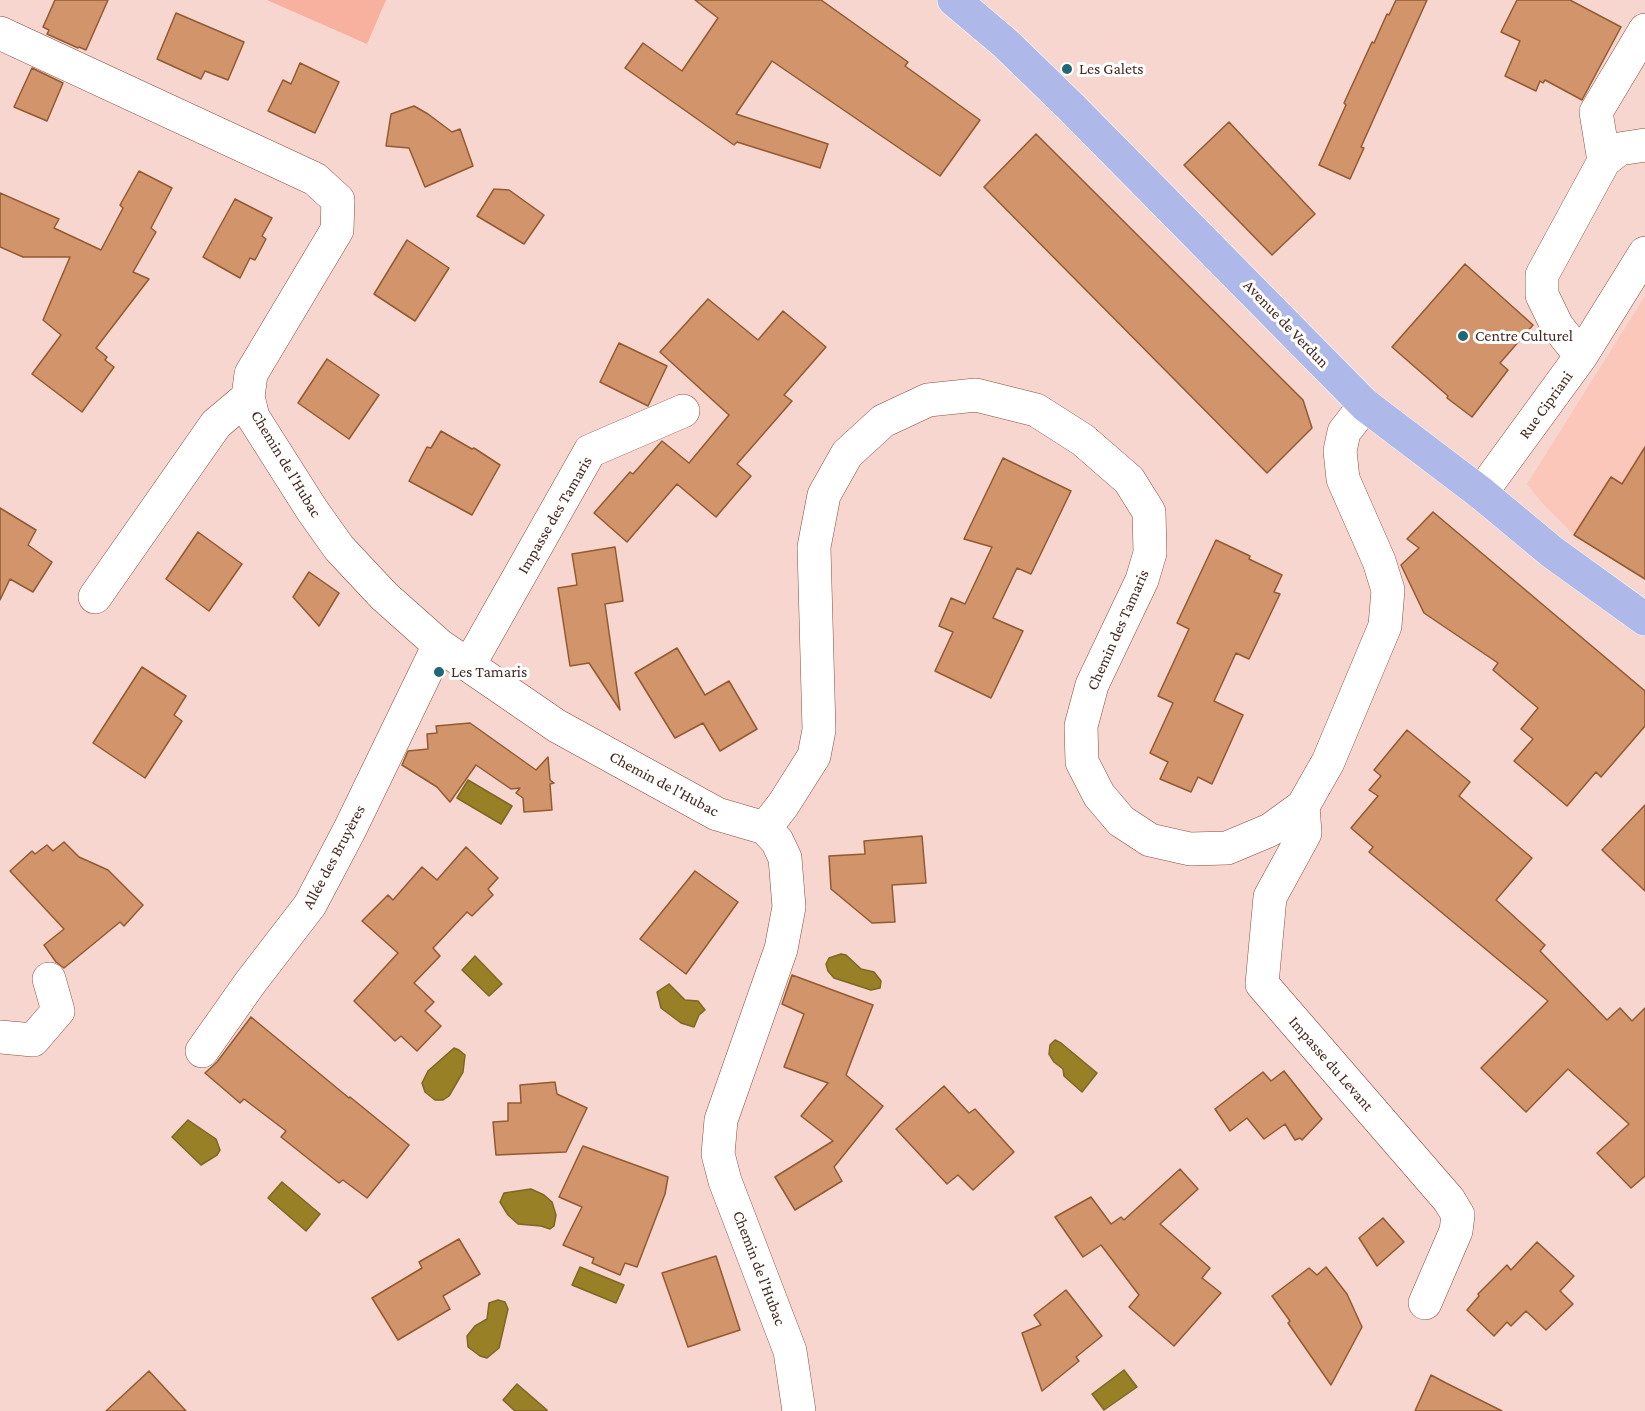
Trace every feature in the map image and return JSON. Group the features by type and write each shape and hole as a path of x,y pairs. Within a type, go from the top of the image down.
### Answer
{"main road":[{"name":"Avenue de Verdun","path":"954,0 1005,43 1038,75 1365,405 1481,493 1552,552 1643,616"}],"street":[{"path":"1604,161 1596,112 1645,30"},
{"name":"Chemin de l'Hubac","path":"0,33 315,179 338,200 337,230 251,374 248,397 254,417 312,510 339,548 384,596 439,645 557,726 717,814 765,828 777,840 785,858 789,906 781,949 721,1120 718,1154 790,1351 799,1411"},
{"path":"1581,356 1557,326 1542,295 1542,275 1604,161 1619,149 1645,145"},
{"name":"Rue Cipriani","path":"1481,493 1581,356 1645,253"},
{"name":"Chemin des Tamaris","path":"765,828 783,805 814,756 819,730 814,547 824,495 847,454 883,421 928,400 976,395 1036,410 1083,440 1129,480 1149,512 1150,553 1142,580 1092,685 1081,726 1082,762 1099,795 1121,821 1150,840 1190,849 1227,848 1270,830 1303,806 1328,762 1385,626 1388,590 1379,561 1343,479 1340,451 1344,432 1365,405"},
{"name":"Chemin de l'Hubac","path":"94,597 216,424 248,397"},
{"name":"Impasse des Tamaris","path":"469,665 590,451 683,411"},
{"name":"Allée des Bruyères","path":"202,1051 250,983 310,905 439,645"},
{"name":"Impasse du Levant","path":"1303,806 1305,833 1270,897 1262,984 1449,1200 1458,1215 1456,1231 1425,1303"},
{"path":"0,1037 33,1040 58,1011 49,979"}],"shaded area":[{"path":"267,0 386,0 367,44"},
{"path":"1645,296 1645,579 1574,535 1527,484"},
{"path":"468,780 512,806 501,824 457,798"},
{"path":"841,954 846,955 861,969 874,972 881,981 880,988 871,990 834,978 826,964 829,958"},
{"path":"475,956 502,984 489,996 462,970"},
{"path":"669,984 685,1000 698,1001 705,1010 699,1015 694,1027 681,1023 661,1008 657,992"},
{"path":"1055,1040 1097,1073 1082,1092 1064,1076 1063,1069 1054,1062 1049,1054 1050,1045"},
{"path":"454,1048 465,1055 463,1072 449,1096 443,1100 435,1100 425,1092 422,1083 428,1071"},
{"path":"188,1120 216,1139 220,1150 217,1155 201,1165 172,1137"},
{"path":"282,1182 320,1214 306,1231 268,1198"},
{"path":"531,1189 552,1202 556,1215 554,1226 550,1229 518,1224 508,1215 500,1202 504,1193"},
{"path":"580,1267 624,1285 616,1303 572,1285"},
{"path":"498,1300 505,1302 508,1309 499,1348 487,1358 468,1347 467,1336 475,1326 487,1319 489,1303"},
{"path":"1124,1370 1137,1387 1104,1410 1092,1394"},
{"path":"517,1384 547,1411 515,1411 503,1400"}],"building":[{"path":"55,0 108,0 86,50 47,34 49,30 43,27"},
{"path":"695,0 821,0 908,62 905,66 980,120 940,176 772,61 736,114 828,144 820,168 737,142 734,145 625,68 643,43 682,71 718,18"},
{"path":"1396,0 1427,0 1361,147 1364,148 1350,179 1319,165 1372,42 1374,43"},
{"path":"1517,0 1570,0 1621,27 1582,100 1545,80 1543,83 1540,81 1536,91 1505,76 1520,41 1501,32"},
{"path":"176,13 244,42 228,80 205,71 201,79 157,59"},
{"path":"300,63 339,82 315,133 268,111 283,80 291,84"},
{"path":"32,68 63,83 47,121 14,107"},
{"path":"414,106 452,132 460,129 473,166 425,187 409,148 386,146 391,114"},
{"path":"1229,122 1315,214 1272,255 1184,165"},
{"path":"1036,134 1303,400 1312,428 1267,473 984,187"},
{"path":"139,171 172,188 151,228 156,232 133,272 149,279 96,348 114,367 82,412 32,374 61,335 43,320 70,257 23,257 0,247 0,193 59,219 54,228 101,250 123,208 120,205"},
{"path":"494,189 509,190 544,215 524,244 477,216"},
{"path":"235,199 272,218 262,236 266,239 255,260 250,258 240,278 203,257"},
{"path":"407,240 449,268 415,321 374,294"},
{"name":"Centre Culturel","path":"1465,264 1533,325 1500,363 1508,370 1472,417 1447,398 1448,396 1392,347"},
{"path":"708,299 758,340 783,311 826,347 784,395 792,401 737,464 751,476 716,517 677,484 627,542 594,513 630,472 633,474 662,441 689,463 729,415 660,352"},
{"path":"619,343 667,366 648,406 600,382"},
{"path":"327,359 379,395 349,439 298,403"},
{"path":"441,431 500,465 472,515 409,481 427,447 431,448"},
{"path":"1645,447 1645,579 1574,535 1611,477 1622,484"},
{"path":"1003,458 1071,491 1031,574 1017,568 993,618 1023,631 991,698 935,671 953,632 939,626 951,598 965,604 992,547 964,539"},
{"path":"0,508 36,530 28,545 52,562 33,592 10,579 0,600"},
{"path":"1433,512 1645,691 1645,726 1601,777 1596,772 1567,806 1514,761 1533,739 1521,729 1538,708 1493,670 1498,663 1424,613 1401,565 1419,548 1407,539"},
{"path":"198,532 242,564 209,611 166,579"},
{"path":"1216,540 1282,575 1274,592 1280,594 1249,659 1236,653 1214,701 1243,715 1212,784 1198,777 1191,792 1160,779 1168,762 1150,753 1173,703 1158,696 1189,629 1177,623"},
{"path":"615,547 623,601 605,604 620,710 589,663 570,666 558,588 577,585 572,554"},
{"path":"309,572 339,593 319,626 293,597"},
{"path":"677,648 705,695 729,681 757,729 720,751 703,723 675,738 635,673"},
{"path":"142,667 186,696 174,715 182,721 145,778 93,743"},
{"path":"470,723 536,770 548,757 550,780 554,783 550,784 552,810 524,812 523,798 516,793 520,788 511,789 476,765 450,802 437,787 402,765 408,751 428,749 427,734 437,733 436,726"},
{"path":"1407,730 1470,782 1459,796 1532,858 1496,900 1545,945 1540,951 1607,1020 1620,1008 1632,1021 1645,1008 1645,1176 1631,1188 1597,1153 1629,1124 1568,1069 1526,1112 1481,1068 1548,1001 1369,852 1373,847 1351,828 1378,796 1369,790 1381,776 1374,770"},
{"path":"1645,805 1645,891 1602,850"},
{"path":"922,836 926,883 892,885 895,922 872,923 831,889 829,856 865,854 864,841"},
{"path":"64,842 79,857 108,870 143,905 124,926 120,922 64,968 56,962 44,945 64,929 10,871 32,851 35,854 47,845 53,851"},
{"path":"466,847 498,878 488,889 493,895 472,916 467,912 433,948 440,956 414,983 434,1002 425,1011 441,1026 417,1051 401,1036 395,1041 354,1001 398,953 362,921 388,895 393,900 422,867 437,880"},
{"path":"695,871 738,902 686,974 640,939"},
{"path":"792,975 873,1005 846,1075 883,1106 834,1167 842,1181 795,1210 775,1177 833,1141 801,1116 828,1083 784,1067 804,1014 782,1004"},
{"path":"251,1017 409,1145 367,1198 343,1180 339,1183 281,1137 286,1131 244,1099 240,1103 205,1073 217,1062"},
{"path":"1284,1071 1322,1119 1302,1140 1300,1138 1295,1140 1285,1124 1264,1139 1247,1118 1230,1131 1215,1109 1263,1072 1271,1081"},
{"path":"555,1082 557,1094 587,1108 566,1152 496,1155 493,1122 508,1121 508,1103 521,1103 520,1085"},
{"path":"944,1086 969,1113 975,1109 1014,1152 973,1190 958,1175 947,1184 896,1129"},
{"path":"583,1146 668,1177 665,1194 637,1267 625,1263 620,1275 592,1263 594,1258 563,1245 582,1207 559,1197"},
{"path":"1180,1169 1198,1189 1160,1224 1210,1268 1202,1278 1221,1293 1174,1346 1129,1307 1139,1295 1101,1245 1083,1257 1055,1217 1091,1197 1111,1224 1121,1217 1124,1220"},
{"path":"1383,1218 1404,1242 1377,1266 1359,1238"},
{"path":"459,1239 480,1274 443,1296 450,1309 398,1340 372,1298 422,1268 419,1262"},
{"path":"1537,1242 1574,1276 1560,1291 1573,1304 1546,1330 1526,1311 1511,1326 1507,1322 1494,1336 1467,1310 1479,1296 1478,1294 1507,1265 1511,1270"},
{"path":"716,1256 740,1330 688,1347 662,1273"},
{"path":"1326,1267 1347,1294 1362,1327 1331,1385 1272,1296 1309,1268 1317,1275"},
{"path":"1066,1290 1102,1336 1076,1357 1079,1361 1042,1391 1022,1333 1041,1325 1034,1315"},
{"path":"149,1371 186,1411 106,1411"},
{"path":"1431,1375 1446,1383 1502,1411 1415,1411"}],"place":[{"name":"Les Galets","path":"1067,69"},
{"name":"Centre Culturel","path":"1463,336"},
{"name":"Les Tamaris","path":"439,672"}]}
